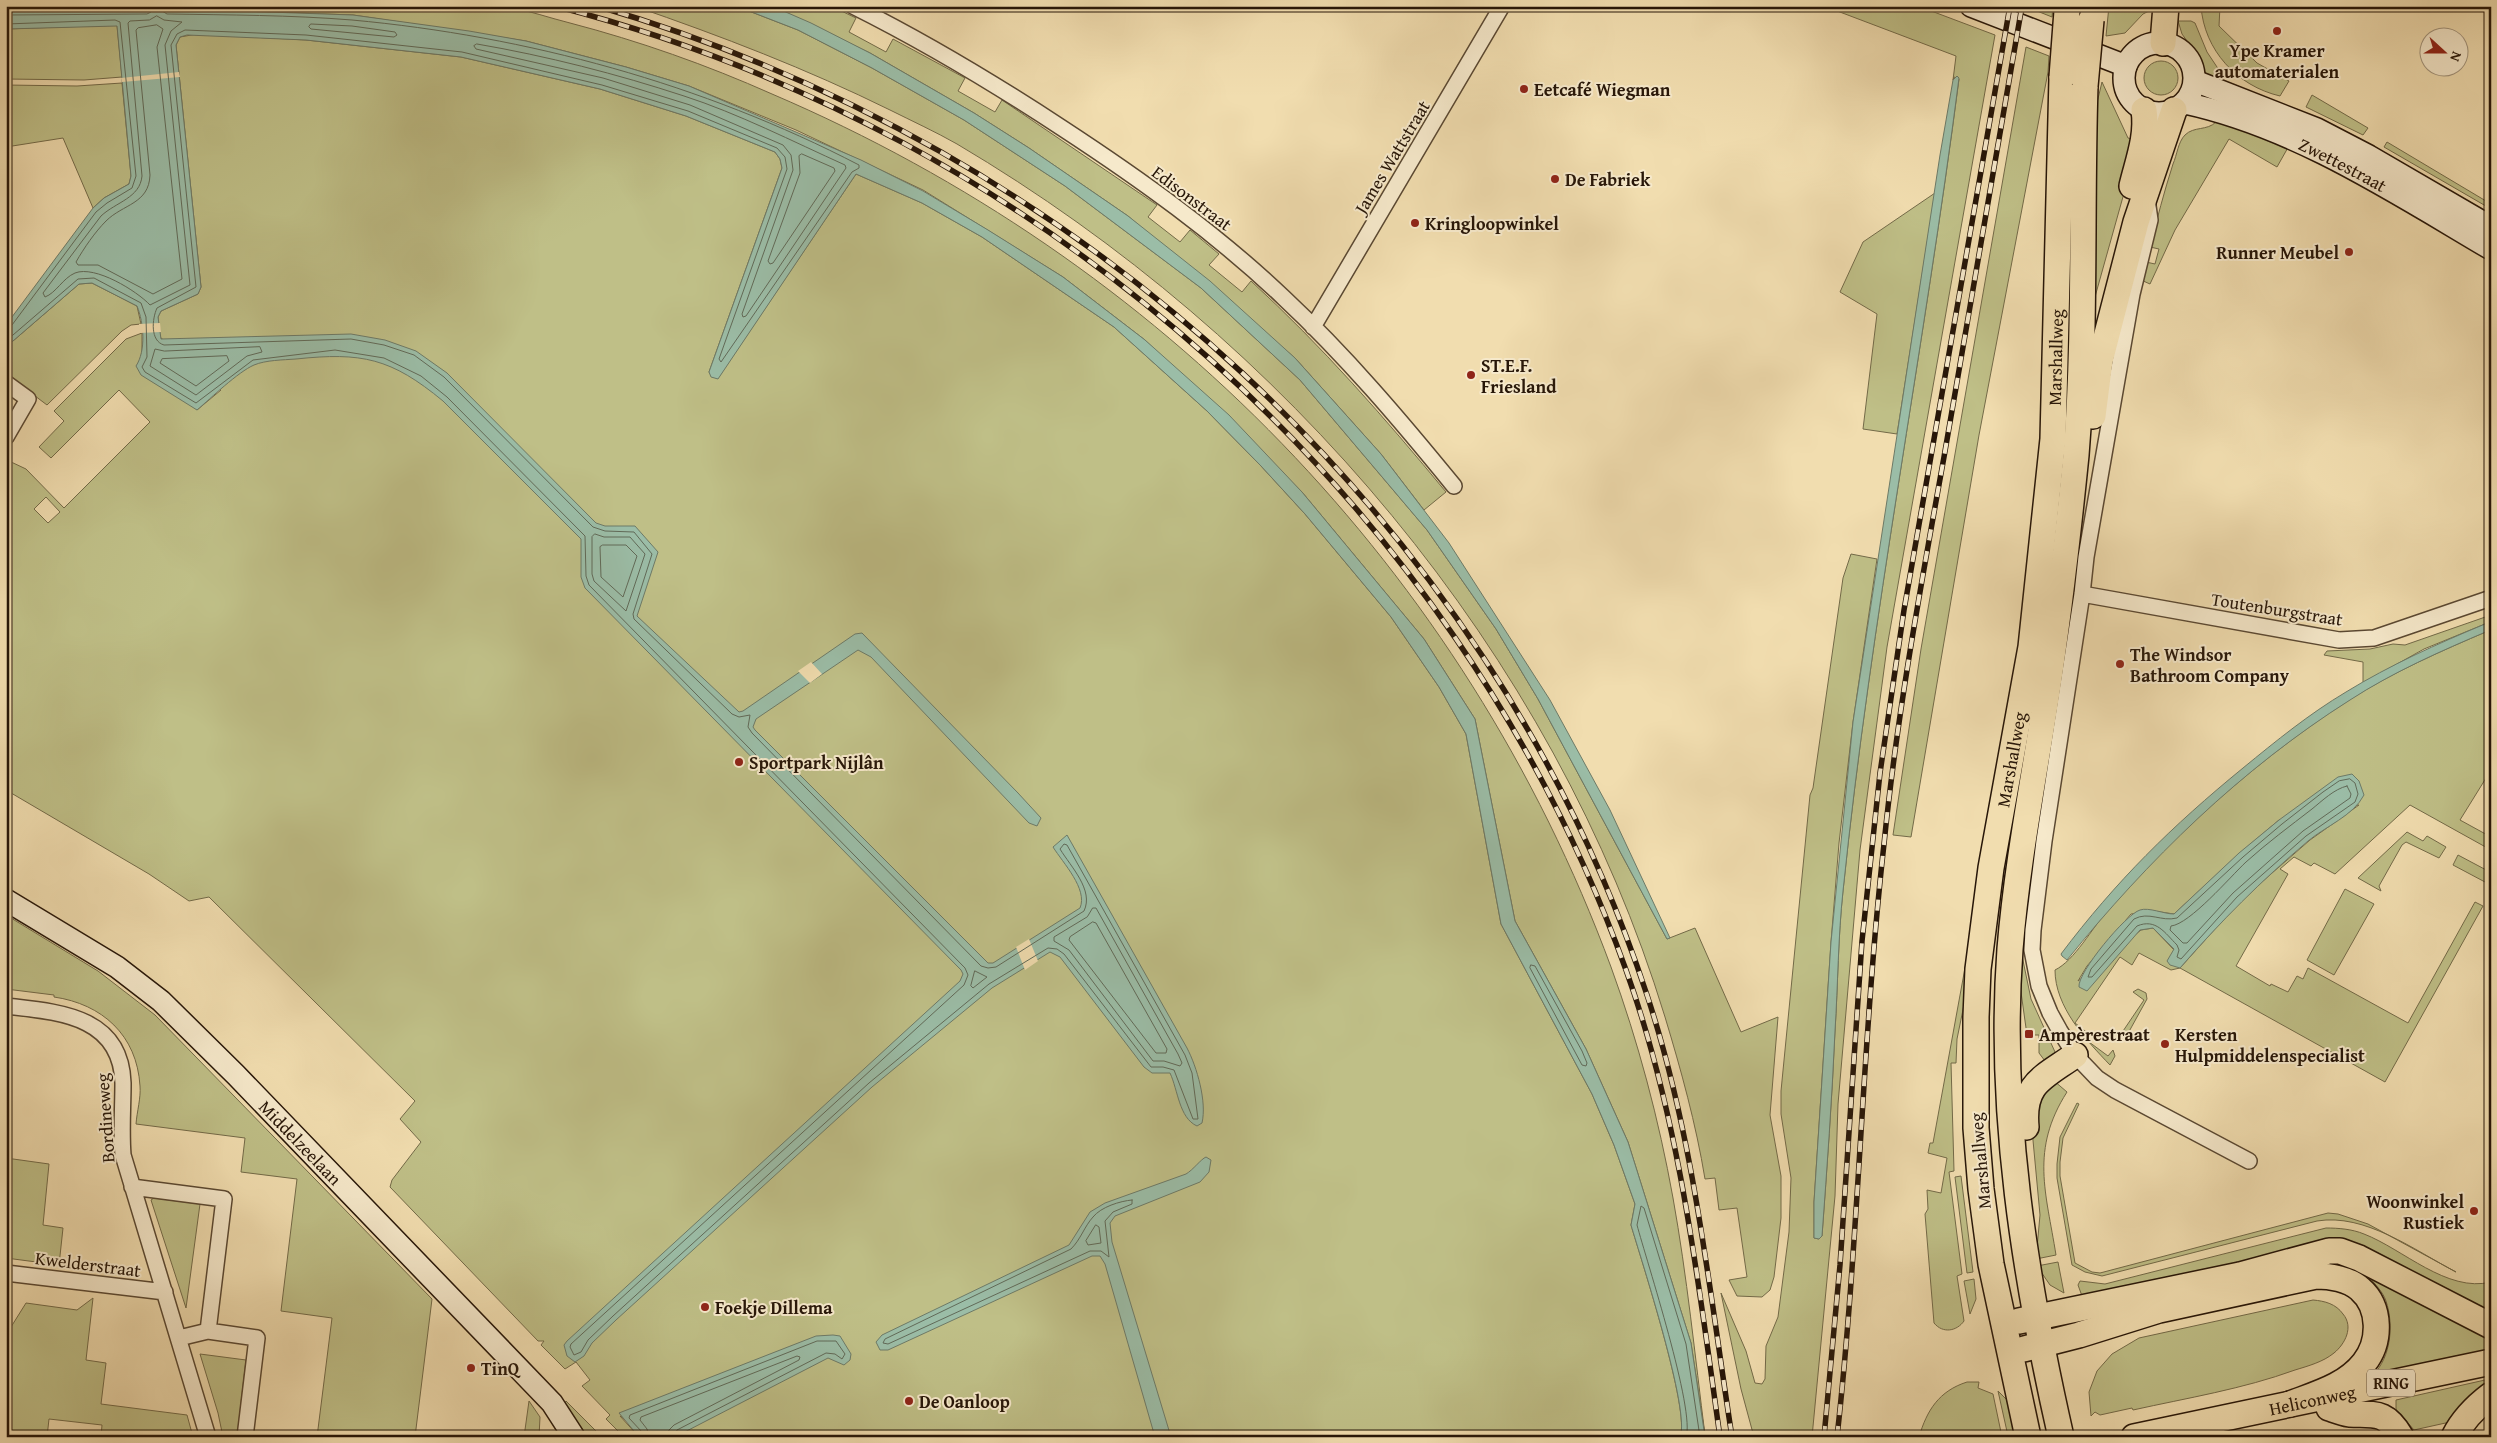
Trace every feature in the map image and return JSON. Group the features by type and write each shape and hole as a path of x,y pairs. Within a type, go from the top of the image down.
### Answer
{"main road":[{"path":"2163,42 2166,6"},
{"name":"Marshallweg","path":"2028,1437 1991,1264 1976,1128 1976,1017 1978,969 1991,868 2031,647 2054,440 2062,77 2067,8"},
{"name":"Marshallweg","path":"2061,1437 2040,1346 2036,1318 2016,1168 2007,1055 2010,948 2026,821 2058,621 2076,454 2081,330 2086,86 2092,13"},
{"path":"2076,454 2092,423 2097,379 2109,324 2146,190 2180,106"},
{"path":"2057,357 2081,330 2100,304 2144,137 2146,123 2144,110"},
{"path":"2016,1168 2027,1141 2024,1111 2028,1094 2038,1081 2075,1055"},
{"path":"2004,1324 2240,1275 2329,1251 2340,1251 2359,1258 2491,1326"},
{"path":"2010,1352 2040,1346 2159,1310 2316,1276 2339,1279 2359,1288 2372,1306 2375,1316 2375,1341 2371,1352 2364,1363 2349,1378 2333,1387 2290,1404"},
{"name":"Heliconweg","path":"2134,1437 2491,1362"},
{"name":"Heliconweg","path":"2199,1437 2491,1373"},
{"path":"2459,1428 2478,1405 2491,1396"},
{"path":"2329,1408 2348,1414 2365,1413 2380,1416 2392,1423 2400,1435"}],"street":[{"name":"Edisonstraat","path":"853,6 973,72 1114,163 1224,245 1313,327 1362,378 1454,486"},
{"name":"James Wattstraat","path":"1313,327 1502,6"},
{"path":"1972,6 2126,66"},
{"path":"2163,42 2178,48 2190,60 2194,70 2195,81 2192,92 2180,106 2154,113 2144,110 2132,100 2125,86 2126,66 2137,50 2154,43 2163,42"},
{"name":"Zwettestraat","path":"2195,81 2317,129 2369,156 2491,227"},
{"name":"Zwettestraat","path":"2180,106 2216,109 2309,146 2360,172 2491,249"},
{"path":"2146,190 2150,220 2125,334 2086,557 2044,841 2032,950 2044,1000 2075,1055 2106,1085 2248,1161"},
{"path":"6,383 28,399 6,437"},
{"name":"Toutenburgstraat","path":"2082,594 2339,640 2374,638 2491,598"},
{"name":"Middelzeelaan","path":"6,900 117,967 161,1001 236,1075 552,1403 568,1431"},
{"name":"Bordineweg","path":"6,1006 73,1016 99,1031 111,1044 119,1061 123,1082 123,1155 208,1437"},
{"path":"132,1187 224,1199 208,1331"},
{"name":"Kwelderstraat","path":"6,1273 165,1292"},
{"path":"179,1338 208,1331 257,1338 245,1437"}],"green space":[{"path":"6,6 497,6 525,10 596,30 672,54 747,83 913,163 1046,244 1169,338 1282,444 1383,560 1472,686 1549,822 1611,967 1639,1052 1654,1110 1678,1227 1705,1435 1691,1343 1628,1142 1586,1049 1515,921 1475,719 1424,639 1302,492 1145,340 1063,277 923,190 796,130 689,86 626,67 526,41 353,15 155,8 6,10"},
{"path":"634,6 736,6 798,30 872,68 964,120 1065,186 1201,288 1300,380 1427,530 1496,629 1538,699 1667,939 1695,928 1741,1032 1778,1017 1770,1115 1781,1176 1781,1218 1774,1277 1770,1290 1762,1297 1737,1296 1729,1280 1747,1277 1737,1208 1719,1210 1715,1178 1705,1179 1688,1097 1665,1017 1616,882 1553,753 1478,631 1392,516 1296,409 1190,311 1077,222 957,144 890,110 764,54"},
{"path":"772,6 831,6 856,18 849,32 886,52 893,39 965,78 958,91 995,112 1002,100 1157,205 1148,217 1180,242 1190,230 1219,254 1209,265 1242,292 1251,281 1303,331 1352,383 1446,492 1424,510 1381,454 1295,358 1128,216 974,113 870,53"},
{"path":"1824,6 1918,6 1995,35 1887,647 1860,850 1838,1104 1835,1196 1812,1437 1754,1437 1741,1389 1721,1293 1746,1351 1755,1383 1762,1384 1765,1379 1766,1346 1778,1317 1789,1232 1791,1178 1781,1114 1781,1091 1810,795 1813,788 1843,578 1851,554 1877,559 1853,722 1839,843 1814,1202 1814,1238 1819,1239 1822,1236 1828,1159 1841,908 1855,789 1868,687 1959,79 1954,77 1953,80 1956,56"},
{"path":"2033,6 2053,6 2052,17 2032,9"},
{"path":"2109,6 2151,6 2151,10 2143,14 2125,33 2106,36"},
{"path":"2201,6 2220,6 2219,26 2257,63 2289,81 2280,96 2250,84 2226,64 2216,51 2209,37 2203,22"},
{"path":"2178,21 2191,21 2195,23 2207,52 2221,73 2220,83 2209,77 2205,72 2197,55 2182,34"},
{"path":"117,25 122,77 84,80 6,79 6,29"},
{"name":"Sportpark Nijlân","path":"197,34 306,40 461,57 600,89 686,116 775,152 780,159 782,168 709,372 712,377 718,378 856,174 922,203 982,237 1114,327 1207,411 1305,514 1391,617 1439,687 1466,734 1501,924 1592,1094 1614,1145 1635,1204 1631,1225 1672,1368 1681,1422 1680,1437 664,1437 620,1416 639,1437 624,1437 606,1419 610,1415 582,1386 590,1380 576,1362 565,1369 541,1345 544,1341 538,1341 390,1187 392,1180 421,1142 400,1119 415,1101 209,897 189,901 149,874 6,790 6,465 9,461 26,469 64,508 150,422 119,390 51,458 39,447 64,421 54,411 126,339 142,333 142,357 197,410 221,390 160,337 158,317 161,311 198,294 201,287 176,45 180,37","holes":["46,497 60,512 48,523 34,509"]},
{"path":"2026,47 2049,56 2048,72 1979,435 1911,837 1893,835 1921,649"},
{"path":"2161,61 2168,62 2173,66 2177,71 2177,85 2173,90 2168,94 2161,95 2154,94 2149,90 2145,85 2144,78 2145,71 2149,66 2154,62"},
{"path":"2102,82 2128,138 2135,140 2126,186 2093,304 2096,107"},
{"path":"122,83 131,176 129,184 104,198 93,208 63,138 6,147 6,85 77,86"},
{"path":"2312,95 2368,128 2363,135 2306,107"},
{"path":"2216,122 2290,144 2277,167 2229,139 2175,230 2150,284 2141,280 2146,262 2155,264 2159,249 2150,247 2179,145 2185,135 2192,130 2209,127"},
{"path":"2387,142 2491,204 2491,209 2384,147"},
{"path":"1935,193 1897,434 1863,429 1877,314 1840,292 1863,242"},
{"path":"92,283 137,306 141,324 131,325 122,331 47,405 6,374 6,347 79,284"},
{"path":"2491,615 2491,770 2460,820 2491,837 2491,850 2410,805 2335,874 2314,863 2311,866 2294,857 2280,869 2288,874 2236,966 2270,986 2271,984 2288,992 2297,976 2303,979 2308,968 2408,1023 2475,902 2483,906 2385,1082 2180,968 2171,970 2139,953 2132,965 2120,957 2075,1023 2089,1034 2086,1038 2074,1022 2066,1010 2056,984 2055,970 2062,966 2076,952 2132,882 2203,813 2274,753 2323,717 2400,671 2488,631 2489,625 2485,624 2424,649 2363,683 2363,662 2324,655 2327,651 2370,649 2393,644 2405,645","holes":["2359,805 2310,840 2240,901 2180,968 2171,956 2174,950 2153,928 2141,930 2078,981 2087,966 2131,914 2154,911 2174,914 2279,820"]},
{"path":"2407,832 2423,841 2427,836 2446,847 2439,858 2406,842 2402,845 2379,886 2381,891 2358,878"},
{"path":"2458,855 2490,872 2485,882 2453,865"},
{"path":"2345,889 2374,904 2334,975 2307,960"},
{"path":"6,915 98,971 155,1015 432,1299 415,1437 317,1437 332,1318 281,1311 297,1179 241,1172 245,1138 136,1124 140,1091 137,1068 132,1052 124,1037 114,1025 102,1015 87,1007 54,997 54,995 6,989"},
{"path":"1969,946 1967,990 1957,1039 1956,1063 1951,1063 1954,1171 1949,1172 1962,1274 1957,1276 1964,1321 1954,1329 1946,1330 1934,1323 1925,1214 1928,1209 1927,1190 1941,1193 1947,1158 1928,1153 1930,1143 1933,1143"},
{"path":"2021,951 2031,999 2055,1052 2053,1061 2048,1065 2039,1053 2039,1035 2027,1035 2019,978"},
{"path":"2138,989 2146,993 2147,999 2126,1037 2121,1038 2119,1037 2144,1000 2133,992"},
{"path":"2089,1042 2108,1056 2113,1050 2115,1056 2110,1065 2101,1055"},
{"path":"2053,1080 2067,1092 2055,1113 2048,1133 2045,1152 2045,1191 2056,1255 2036,1259 2040,1215 2031,1119 2034,1107"},
{"path":"2077,1103 2079,1104 2063,1138 2060,1176 2075,1263 2092,1272 2100,1273 2328,1213 2338,1214 2368,1224 2388,1235 2353,1222 2317,1221 2102,1276 2085,1272 2072,1265 2057,1178 2060,1137"},
{"path":"6,1158 49,1164 43,1225 63,1228 59,1265 6,1258"},
{"path":"1961,1176 1973,1272 1967,1273 1955,1177"},
{"path":"154,1198 200,1204 186,1308 151,1200"},
{"path":"2326,1228 2345,1229 2364,1234 2442,1276 2475,1284 2491,1282 2491,1317 2363,1251 2248,1263 2082,1296 2078,1285 2080,1281 2105,1284"},
{"path":"2388,1235 2406,1244 2456,1272"},
{"path":"2058,1262 2064,1293 2050,1285 2037,1266"},
{"path":"2368,1276 2491,1334 2491,1356 2373,1375 2379,1368 2387,1350 2390,1320 2385,1298"},
{"path":"1974,1279 1976,1299 1970,1314 1964,1281"},
{"path":"93,1298 86,1360 106,1363 101,1404 187,1415 193,1437 101,1437 102,1425 49,1419 47,1437 6,1437 6,1335 26,1303 77,1310"},
{"path":"2313,1300 2334,1305 2343,1314 2348,1324 2347,1335 2342,1345 2325,1359 2275,1377 2235,1388 2133,1410 2132,1408 2100,1415 2095,1412 2091,1416 2089,1392 2097,1371 2112,1354 2139,1338"},
{"path":"200,1354 246,1360 237,1437 223,1437 218,1413"},
{"path":"2485,1380 2486,1387 2464,1401 2450,1422 2414,1430 2396,1409 2396,1400"},
{"path":"1967,1382 1979,1382 1978,1388 1993,1394 2002,1437 1919,1437 1926,1418 1935,1403 1949,1391"},
{"path":"1998,1391 2008,1401 2018,1434 2008,1436"},
{"path":"529,1401 540,1417 539,1437 524,1437"},
{"path":"566,1401 602,1437 586,1437 565,1403"}],"water":[{"path":"736,6 772,6 811,23 870,53 974,113 1128,216 1210,281 1295,358 1381,454 1449,543 1550,700 1610,810 1670,938 1667,939 1538,699 1496,629 1427,530 1300,380 1201,288 1065,186 964,120 872,68 798,30"},
{"path":"155,8 353,15 469,31 526,41 626,67 689,86 861,160 923,191 988,230 1063,277 1145,340 1229,415 1302,492 1424,639 1475,719 1515,921 1586,1049 1628,1142 1691,1343 1705,1437 1680,1437 1681,1422 1672,1368 1631,1225 1635,1204 1614,1145 1592,1094 1501,924 1466,734 1439,687 1391,617 1305,514 1207,411 1114,327 982,237 922,203 856,174 718,379 711,377 709,372 782,168 780,159 775,152 686,116 600,89 461,57 306,40 187,35 180,37 176,45 201,287 198,294 161,311 158,317 161,339 351,334 385,340 416,351 447,373 596,523 605,526 635,526 658,552 637,616 739,712 855,634 862,633 1041,818 1037,826 1029,823 871,657 858,650 756,719 753,727 755,730 988,963 993,963 1080,908 1082,901 1078,885 1053,847 1067,835 1187,1048 1197,1075 1202,1095 1203,1115 1202,1123 1197,1126 1186,1117 1170,1073 1152,1073 1144,1067 1060,957 1050,952 992,988 872,1087 616,1320 592,1343 584,1356 575,1362 567,1356 564,1345 567,1341 960,981 963,974 585,588 581,577 581,539 443,401 407,375 375,361 358,358 319,357 269,361 254,365 240,373 197,410 141,375 136,366 143,345 141,320 137,306 92,283 79,284 6,347 6,325 93,208 104,198 129,184 131,176 117,26 6,29 6,10"},
{"path":"1957,76 1959,78 1945,180 1868,687 1855,789 1841,908 1828,1159 1822,1236 1819,1239 1814,1238 1814,1202 1831,942 1853,722 1940,155 1953,80"},
{"path":"2485,624 2489,625 2488,631 2418,662 2383,680 2310,727 2271,756 2198,818 2163,852 2067,960 2062,956 2061,954 2082,927 2146,855 2192,811 2280,738 2332,700 2363,682 2414,655"},
{"path":"2352,774 2359,781 2364,795 2353,809 2308,841 2274,871 2210,934 2180,968 2170,965 2167,961 2174,949 2153,928 2140,930 2087,991 2079,987 2080,980 2103,945 2133,914 2144,909 2174,914 2239,853 2279,820 2338,777"},
{"path":"1206,1157 1211,1160 1209,1172 1200,1182 1115,1216 1110,1223 1112,1242 1171,1437 1155,1437 1105,1264 1100,1256 1092,1256 888,1350 880,1350 876,1342 882,1335 1069,1245 1090,1212 1105,1203 1186,1174"},
{"path":"816,1336 840,1336 851,1354 850,1360 844,1365 828,1358 675,1437 639,1437 619,1413"}],"pier":[{"path":"179,72 180,77 122,82 121,78"},
{"path":"160,323 161,332 139,333 139,324"},
{"path":"811,662 822,674 810,683 798,671"},
{"path":"1029,939 1038,961 1025,970 1016,947"}],"railway":[{"path":"555,6 733,64 903,143 1062,241 1209,358 1340,491 1455,638 1551,798 1626,970 1645,1027 1674,1143 1695,1260 1720,1437"},
{"path":"597,6 773,69 941,152 1099,254 1243,373 1372,508 1484,658 1576,821 1647,995 1677,1103 1699,1214 1732,1437"},
{"path":"1824,1437 1840,1265 1862,941 1880,773 1904,610 2010,6"},
{"path":"1837,1437 1851,1289 1870,992 1889,795 1918,601 2022,6"}],"place":[{"name":"Ype Kramer automaterialen","path":"2277,31"},
{"name":"Eetcafé Wiegman","path":"1524,89"},
{"name":"De Fabriek","path":"1555,179"},
{"name":"Kringloopwinkel","path":"1415,223"},
{"name":"Runner Meubel","path":"2349,252"},
{"name":"ST.E.F. Friesland","path":"1471,375"},
{"name":"The Windsor Bathroom Company","path":"2120,664"},
{"name":"Sportpark Nijlân","path":"739,762"},
{"name":"Ampèrestraat","path":"2029,1034"},
{"name":"Kersten Hulpmiddelenspecialist","path":"2165,1044"},
{"name":"Woonwinkel Rustiek","path":"2474,1211"},
{"name":"Foekje Dillema","path":"705,1307"},
{"name":"TinQ","path":"471,1368"},
{"name":"De Oanloop","path":"909,1401"}]}
